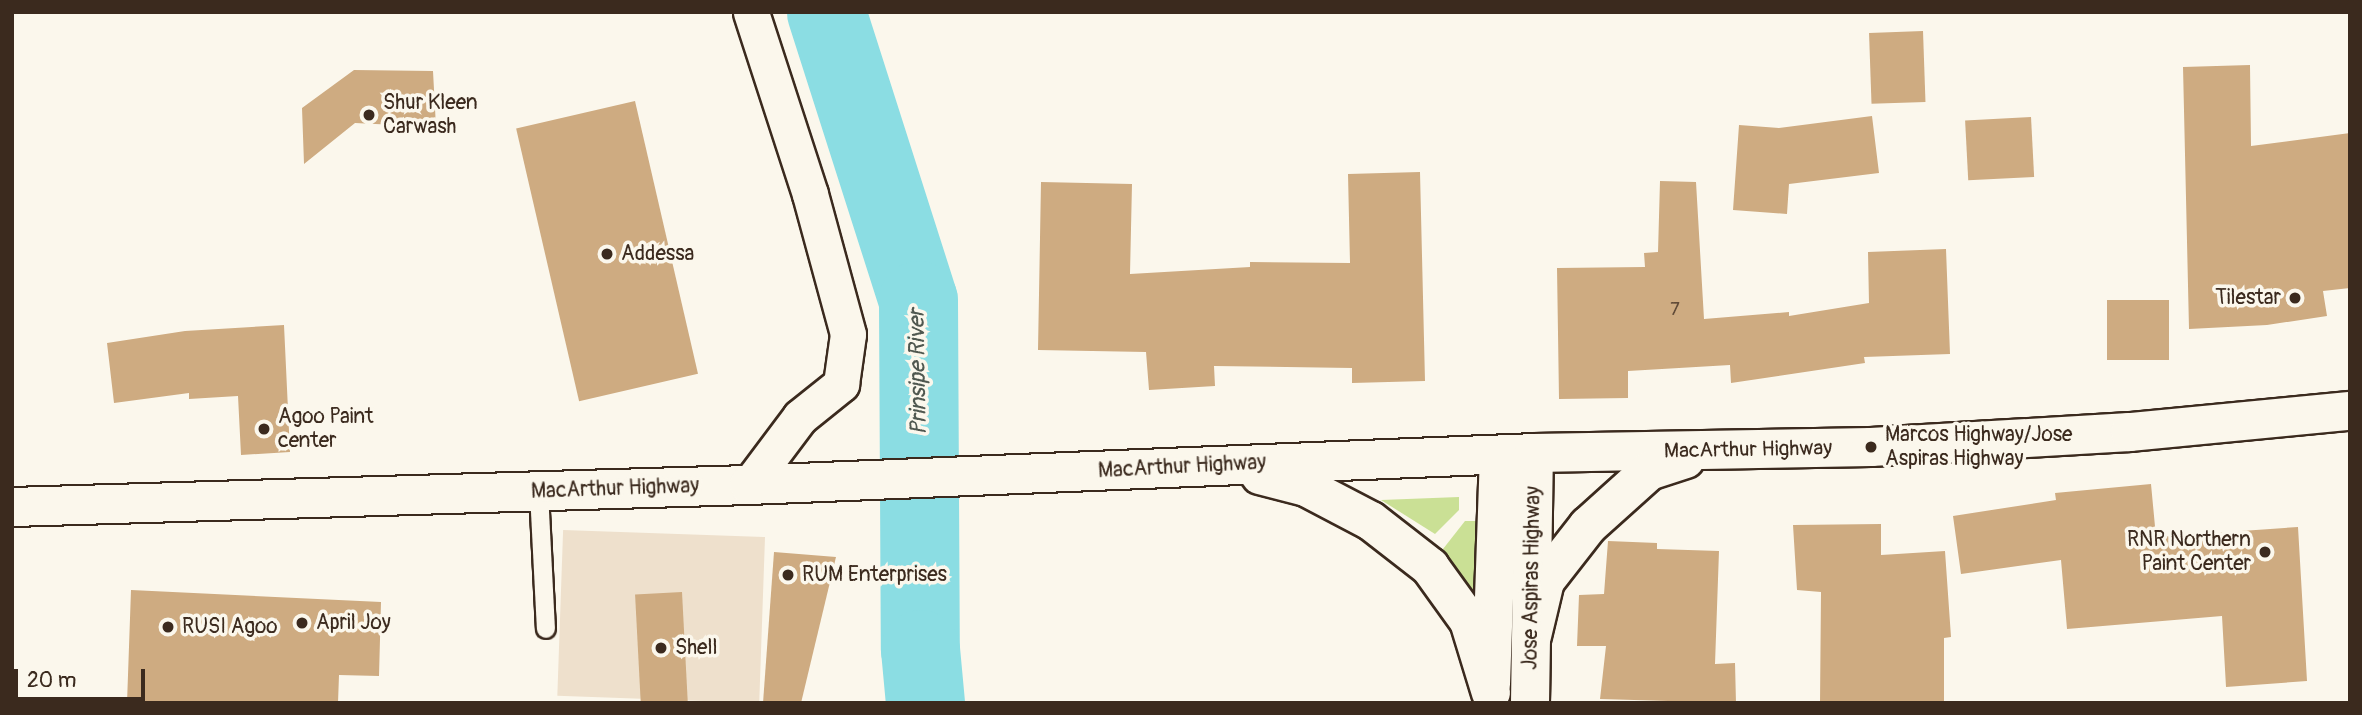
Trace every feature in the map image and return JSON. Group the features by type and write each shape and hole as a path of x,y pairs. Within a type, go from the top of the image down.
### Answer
{"main road":[{"name":"MacArthur Highway","path":"12,507 749,485 1516,454 1707,452 2105,433 2350,411"},
{"path":"1532,636 1545,582 1588,526 1649,471 1707,452"},
{"name":"Jose Aspiras Highway","path":"1516,454 1532,636 1530,703"},
{"name":"Jose Aspiras Highway","path":"1490,698 1516,454"},
{"path":"1217,464 1306,486 1371,521 1430,567 1469,621 1490,698"}],"street":[{"path":"749,485 800,417 841,384 848,334 810,194 751,12"}],"lane":[{"path":"539,492 546,629"}],"shaded area":[{"path":"563,530 765,537 759,703 557,696"}],"green space":[{"path":"1459,497 1459,510 1435,534 1381,500"},
{"path":"1465,521 1483,521 1479,600 1443,549"}],"building":[{"path":"1923,31 1925,102 1872,104 1869,33"},
{"path":"2250,65 2251,146 2350,133 2350,288 2323,291 2327,316 2267,325 2189,329 2183,67"},
{"name":"Shur Kleen Carwash","path":"354,70 433,71 436,127 355,123 304,164 302,108"},
{"name":"Addessa","path":"635,101 698,374 579,401 516,128"},
{"path":"1872,116 1879,173 1789,184 1787,214 1733,210 1739,125 1779,128"},
{"path":"2031,117 2034,177 1968,180 1965,120"},
{"path":"1420,172 1425,381 1352,383 1352,368 1214,366 1215,386 1149,390 1146,352 1038,350 1041,182 1132,184 1130,274 1250,267 1250,262 1350,263 1348,174"},
{"path":"1660,181 1696,182 1704,319 1789,312 1789,316 1869,303 1868,252 1946,249 1950,354 1864,357 1865,363 1731,383 1730,365 1628,371 1628,398 1559,399 1557,268 1645,267 1644,253 1658,252"},
{"path":"2107,300 2169,300 2169,360 2107,360"},
{"path":"284,325 290,452 241,455 238,396 189,399 189,393 114,403 107,343 185,331"},
{"path":"2151,484 2156,537 2298,527 2307,681 2226,687 2222,616 2067,629 2061,560 1961,574 1953,516 2056,500 2055,493"},
{"path":"1881,524 1881,555 1945,551 1951,637 1944,638 1944,703 1820,703 1821,592 1797,590 1793,525"},
{"path":"1608,541 1657,543 1657,549 1719,551 1715,664 1735,663 1736,703 1600,699 1606,646 1577,646 1579,595 1604,594"},
{"path":"774,552 836,557 801,703 763,703"},
{"path":"131,590 381,602 379,676 339,675 338,703 127,703"},
{"name":"Shell","path":"682,592 688,703 641,703 635,594"}],"waterway":[{"name":"Prinsipe River","path":"826,12 918,300 920,649 925,703"}],"place":[{"name":"Shur Kleen Carwash","path":"369,115"},
{"name":"Addessa","path":"607,254"},
{"name":"Tilestar","path":"2295,298"},
{"name":"Agoo Paint center","path":"264,429"},
{"name":"Marcos Highway/Jose Aspiras Highway","path":"1871,447"},
{"name":"RNR Northern Paint Center","path":"2265,552"},
{"name":"RUM Enterprises","path":"788,575"},
{"name":"April Joy","path":"302,623"},
{"name":"RUSI Agoo","path":"168,627"},
{"name":"Shell","path":"661,648"}]}
